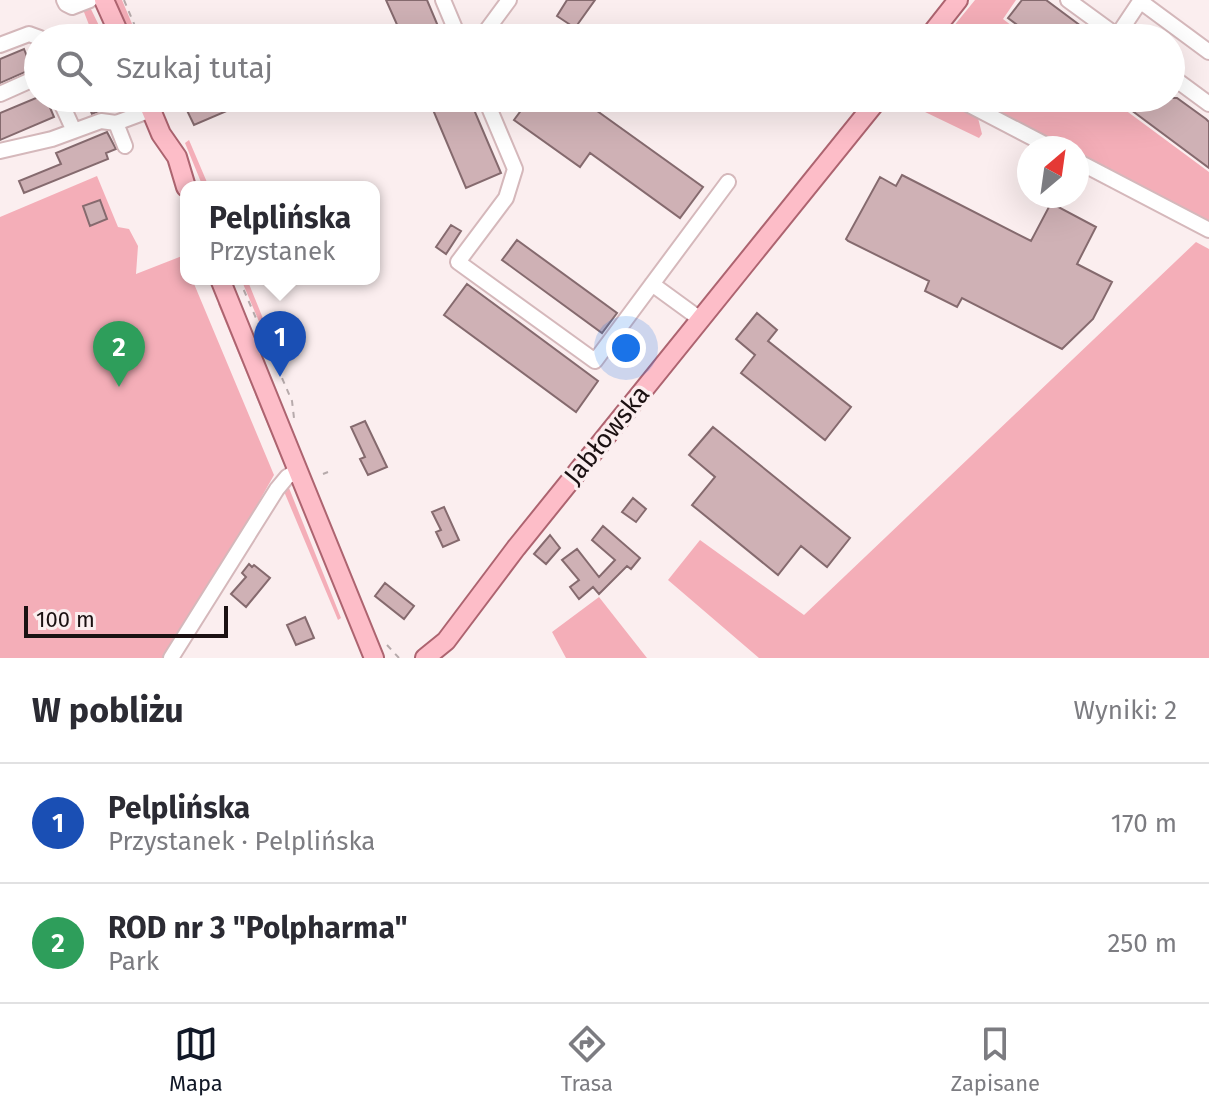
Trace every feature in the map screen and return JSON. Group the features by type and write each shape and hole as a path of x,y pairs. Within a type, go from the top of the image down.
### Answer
{"main road":[{"path":"104,0 115,24"},
{"path":"939,24 958,0"},
{"path":"152,112 169,170 180,189"},
{"name":"Jabłowska","path":"425,658 446,641 516,548 868,112"},
{"path":"161,134 177,157 184,181"},
{"path":"222,285 374,658"}],"street":[{"path":"64,0 72,7 90,0"},
{"path":"443,0 453,24"},
{"path":"491,24 509,0"},
{"path":"1068,0 1100,24"},
{"path":"1126,24 1140,1 1171,24"},
{"path":"1185,34 1209,52"},
{"path":"0,45 24,36"},
{"path":"0,94 24,83"},
{"path":"1185,86 1209,104"},
{"path":"65,112 74,131"},
{"path":"0,151 52,139 101,121 116,123 135,112"},
{"path":"491,112 515,169 506,198 458,262 595,361 728,182"},
{"path":"983,112 1029,136"},
{"path":"116,123 125,146"},
{"path":"1089,167 1209,230"},
{"path":"652,284 700,319"},
{"path":"171,658 277,489 298,470"}],"path":[{"path":"124,0 134,24"},
{"path":"323,474 328,472"}],"shaded area":[{"path":"114,0 122,0 132,24 124,24"},
{"path":"975,0 1016,0 1003,19 1010,24 955,24"},
{"path":"89,5 98,24 89,24 82,7"},
{"path":"925,112 966,112 978,118 982,134 979,138"},
{"path":"992,112 1128,112 1209,172 1209,224 1089,162 1089,136 1039,136"},
{"path":"189,140 206,181 201,181 185,143"},
{"path":"97,176 118,227 129,229 138,246 136,274 180,257 180,285 195,285 274,475 221,569 162,658 0,658 0,217"},
{"path":"1196,242 1209,249 1209,658 759,658 668,580 700,540 804,615"},
{"path":"244,285 249,285 279,358 271,350"},
{"path":"221,303 286,459 285,467 218,304"},
{"path":"289,488 341,618 338,620 283,489"},
{"path":"599,597 647,658 566,658 552,632"}],"building":[{"path":"386,0 427,0 437,24 397,24"},
{"path":"567,0 595,0 578,24 569,24 557,16"},
{"path":"1022,0 1046,0 1078,24 1016,24 1008,18"},
{"path":"24,49 24,72 0,83 0,59"},
{"path":"24,103 24,112 52,112 54,117 0,140 0,113"},
{"path":"1185,104 1206,119 1209,122 1209,168 1134,112 1185,112"},
{"path":"188,112 224,112 194,125"},
{"path":"434,112 475,112 501,173 466,188"},
{"path":"520,112 599,112 703,187 680,218 590,153 580,167 514,120"},
{"path":"107,132 116,149 106,153 108,159 24,193 19,181 61,164 56,153"},
{"path":"902,175 1031,241 1048,208 1060,208 1096,227 1077,264 1112,282 1093,319 1062,349 962,298 957,307 925,291 929,281 848,241 846,239 880,177 896,186"},
{"path":"100,200 107,219 90,226 83,206"},
{"path":"451,225 461,231 446,254 436,247"},
{"path":"517,240 617,313 602,333 502,260"},
{"path":"467,284 598,381 576,412 444,315"},
{"path":"757,313 777,330 768,341 851,407 825,440 741,373 755,355 736,339"},
{"path":"365,421 387,467 368,475 360,459 365,457 351,427"},
{"path":"713,427 850,538 827,567 801,546 778,575 692,505 715,477 689,455"},
{"path":"633,498 646,509 636,522 622,512"},
{"path":"444,507 459,540 443,547 436,532 441,530 432,512"},
{"path":"603,526 640,558 631,569 627,566 599,594 593,587 579,599 570,587 579,580 562,560 577,549 599,577 615,560 592,540"},
{"path":"550,535 560,548 546,564 534,554"},
{"path":"249,564 270,578 246,607 231,594 246,577 242,573"},
{"path":"385,583 414,606 404,619 375,596"},
{"path":"305,617 314,638 296,645 287,625"}],"place":[{"name":"Pelplińska","path":"280,377"},
{"name":"ROD nr 3 \"Polpharma\"","path":"119,387"}]}
